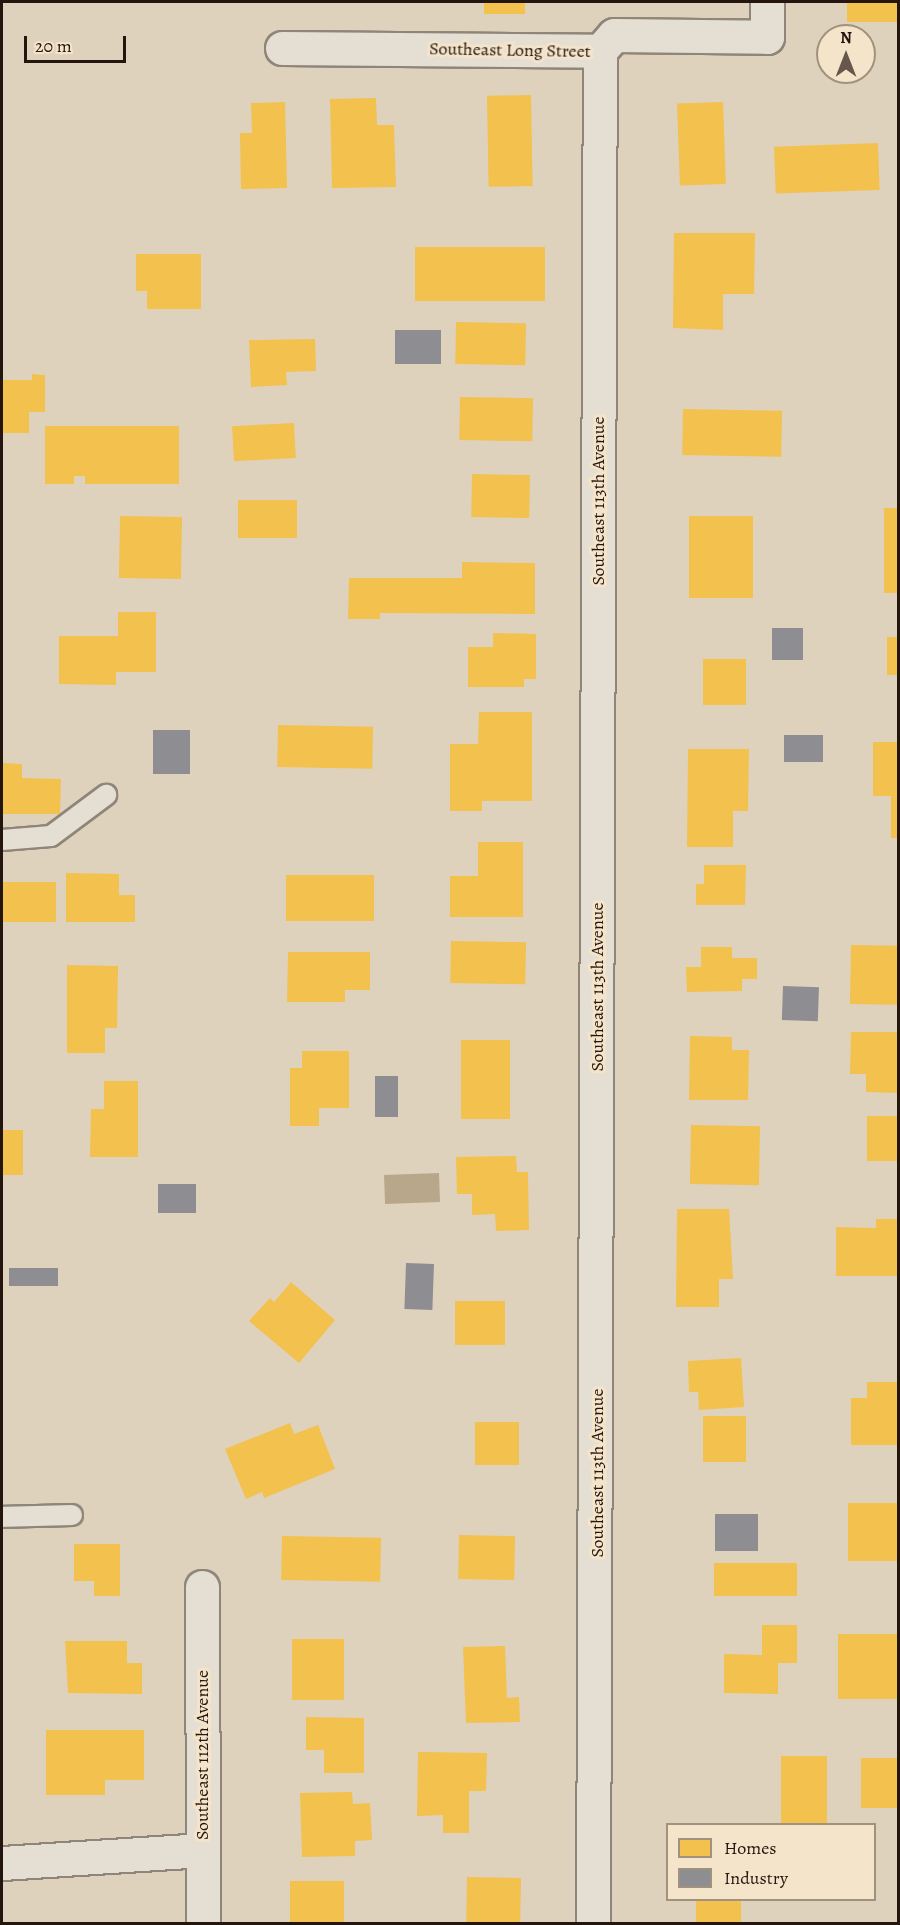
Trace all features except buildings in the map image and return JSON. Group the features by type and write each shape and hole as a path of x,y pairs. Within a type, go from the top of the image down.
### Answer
{"street":[{"name":"Southeast Long Street","path":"282,48 600,51 614,35 767,37 767,2"},
{"name":"Southeast 113th Avenue","path":"593,1923 600,51"},
{"name":"Southeast 112th Avenue","path":"202,1587 203,1923"},
{"path":"2,1863 203,1850"}],"lane":[{"path":"2,840 51,836 106,795"},
{"path":"2,1517 72,1515"}],"shaded area":[{"path":"439,1173 440,1202 385,1204 384,1175"}]}
